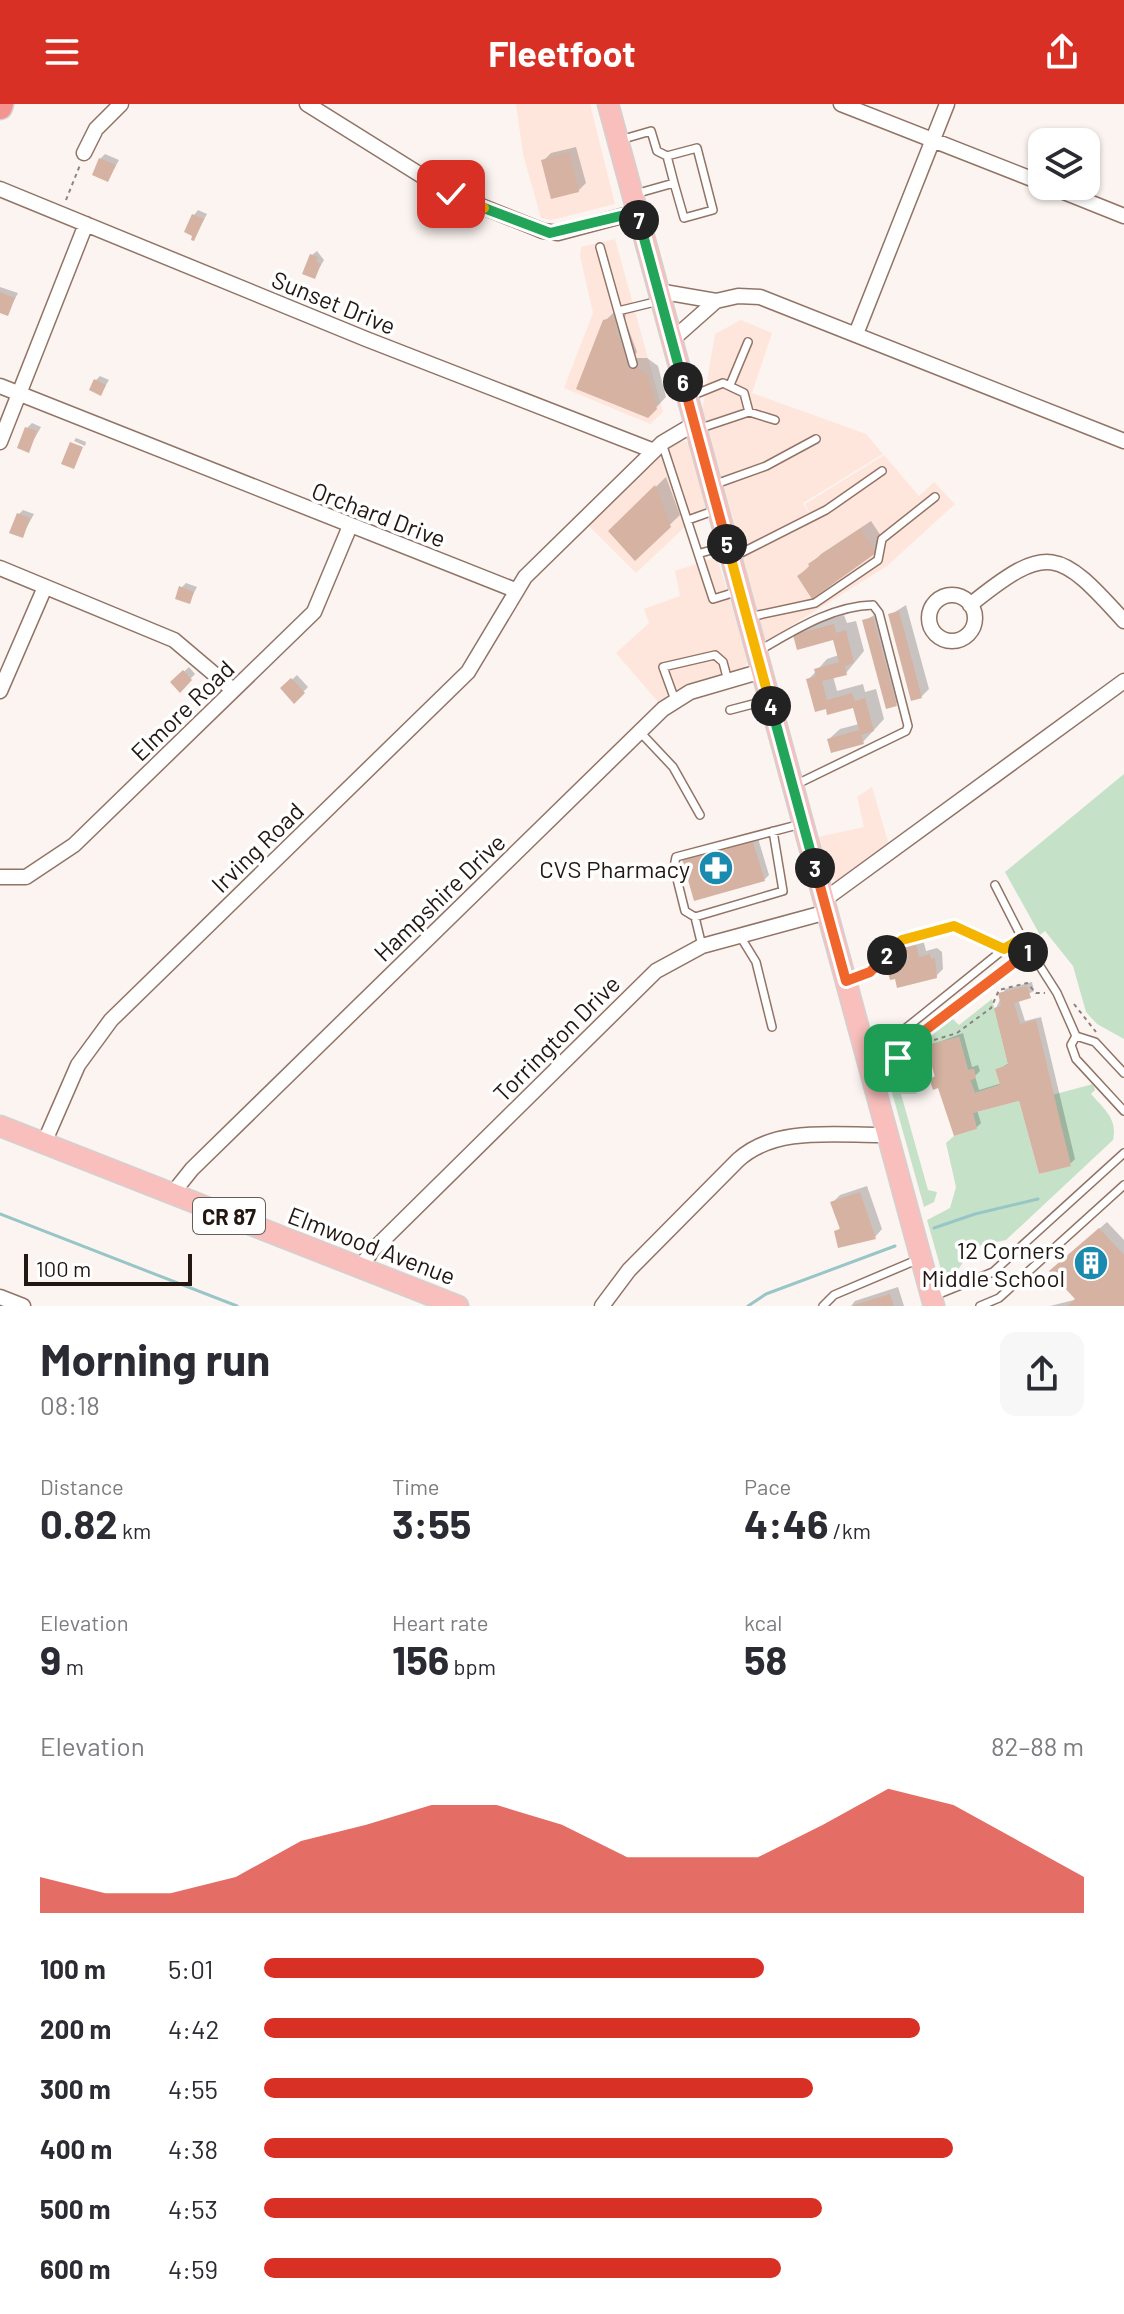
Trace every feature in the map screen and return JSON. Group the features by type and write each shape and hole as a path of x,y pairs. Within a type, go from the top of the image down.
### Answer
{"main road":[{"path":"608,104 933,1301"},
{"name":"Elmwood Avenue","path":"0,1126 450,1305"}],"street":[{"path":"84,153 96,129 121,104"},
{"path":"307,104 451,194 543,231 558,233 635,204"},
{"path":"841,104 1028,177"},
{"path":"856,334 947,104"},
{"name":"Sunset Drive","path":"0,189 658,447"},
{"path":"1084,200 1124,216"},
{"path":"0,442 86,224"},
{"path":"660,296 716,301 745,295 760,297 1124,441"},
{"path":"672,340 716,301"},
{"name":"Orchard Drive","path":"0,386 515,590"},
{"path":"515,590 658,447 695,427"},
{"name":"Elmore Road","path":"0,877 26,877 74,845 318,607 350,526"},
{"path":"970,605 1018,569 1048,561 1072,567 1083,575 1124,621"},
{"path":"0,568 174,640 233,690"},
{"path":"0,691 45,587"},
{"name":"Irving Road","path":"44,1143 78,1065 111,1020 468,672 515,590"},
{"name":"Hampshire Drive","path":"172,1194 192,1169 675,700 728,681 759,662"},
{"path":"825,906 1124,681"},
{"name":"Torrington Drive","path":"360,1268 372,1251 645,981 674,959 702,946 825,906"},
{"path":"602,1306 629,1270 757,1145 795,1137 888,1135"},
{"path":"0,1297 23,1306"}],"lane":[{"path":"618,141 651,131 657,151 667,156 697,148 713,210 684,218 667,156"},
{"path":"635,204 674,183"},
{"path":"600,247 633,364"},
{"path":"618,311 660,296"},
{"path":"730,385 748,342"},
{"path":"687,398 723,383 744,393 749,412"},
{"path":"695,427 749,412 775,420"},
{"path":"711,485 766,466 816,439"},
{"path":"658,447 701,553 713,599 740,591"},
{"path":"701,553 729,552 826,510 882,471"},
{"path":"747,617 815,603 878,560 882,539 935,497"},
{"path":"688,520 718,510"},
{"path":"759,662 807,623 856,605 873,605 879,613 908,726 906,731 793,786"},
{"path":"675,700 663,667 715,655 723,662 728,681"},
{"path":"730,710 770,699"},
{"path":"640,732 673,767 700,815"},
{"path":"702,946 695,917 685,911 674,867 676,857 803,823"},
{"path":"695,917 783,891 773,831"},
{"path":"995,885 1029,951 1057,993 1076,1036 1095,1042 1124,1073"},
{"path":"846,981 870,972 902,940 954,926 1004,949"},
{"path":"740,936 756,962 772,1027"},
{"path":"862,1044 906,1028 1022,938"},
{"path":"888,1063 1029,951"},
{"path":"1076,1036 1071,1045 1076,1059 1124,1111"},
{"path":"933,1301 993,1272 1124,1153"},
{"path":"980,1306 999,1298 1124,1185"},
{"path":"823,1306 834,1295 922,1259"}],"path":[{"path":"61,214 84,153"},
{"path":"926,1042 957,1033 991,1008 999,990 1027,983 1036,993 1057,993"}],"shaded area":[{"path":"516,104 590,104 615,204 552,220 541,218 523,154"},
{"path":"615,239 663,412 650,424 564,388 593,313 580,256 581,247"},
{"path":"741,320 772,333 752,393 866,434 883,454 803,503 822,537 805,504 884,455 919,496 934,482 955,504 887,566 765,642 702,411 715,334"},
{"path":"686,441 694,450 705,508 636,573 586,523 672,443"},
{"path":"717,557 748,660 744,670 687,686 659,703 616,653 649,623 644,609 680,596 675,571"},
{"path":"872,787 889,845 838,881 828,878 818,837 864,827 857,797"}],"green space":[{"path":"1124,774 1124,1039 1097,1024 1086,1012 1073,966 1045,931 1040,935 1005,872"},
{"path":"992,999 1008,1065 995,1069 1000,1085 975,1093 970,1080 976,1078 974,1069 968,1070 959,1037 909,1051 949,1015 959,1025"},
{"path":"886,1071 907,1076 917,1094 901,1094 928,1190 937,1192 934,1202 924,1207"},
{"path":"1093,1084 1095,1090 1091,1094 1112,1120 1113,1140 1006,1240 973,1247 956,1273 964,1277 946,1287 927,1220 950,1208 956,1187 946,1143 954,1136 977,1129 973,1113 1019,1101 1039,1174 1071,1165 1052,1095"}],"building":[{"path":"569,153 579,192 551,199 541,160"},
{"path":"99,158 116,165 108,182 92,175"},
{"path":"192,214 204,219 194,241 184,232"},
{"path":"310,254 318,257 316,262 321,264 315,279 302,274"},
{"path":"0,292 15,298 8,316 0,313"},
{"path":"611,318 616,321 616,332 628,364 625,367 636,368 648,376 657,409 648,418 576,389 603,320"},
{"path":"94,379 106,385 101,396 89,390"},
{"path":"25,427 37,431 29,453 17,448"},
{"path":"70,442 83,447 74,469 61,464"},
{"path":"655,485 671,527 635,561 608,531"},
{"path":"17,513 30,518 23,538 9,533"},
{"path":"860,529 876,553 812,599 797,576 810,567 808,564"},
{"path":"179,586 194,592 190,604 175,599"},
{"path":"899,611 922,698 911,701 888,614"},
{"path":"873,617 897,706 886,709 862,620"},
{"path":"834,624 836,633 846,630 854,663 845,666 847,675 822,681 827,700 852,693 855,701 865,698 874,731 861,735 864,744 831,753 827,739 859,730 853,708 827,715 826,709 815,712 806,679 816,676 814,669 839,662 833,640 797,650 793,635"},
{"path":"183,670 192,680 180,693 170,682"},
{"path":"291,678 305,693 294,704 280,688"},
{"name":"CVS Pharmacy","path":"752,839 765,881 694,901 682,859"},
{"path":"915,941 919,957 930,954 931,959 935,958 937,978 897,988 895,979 890,980 886,966 909,960 904,944"},
{"path":"1027,986 1031,998 1014,1003 1020,1024 1036,1020 1071,1166 1039,1174 1019,1101 973,1113 977,1129 954,1136 938,1088 933,1090 929,1078 935,1077 926,1045 959,1037 968,1070 974,1069 976,1078 970,1080 975,1093 1000,1085 995,1069 1008,1065 994,1008 1001,1006 998,993"},
{"path":"860,1192 876,1239 838,1248 834,1231 840,1229 830,1202"},
{"name":"12 Corners Middle School","path":"1099,1228 1124,1255 1124,1306 1067,1306 1075,1299 1049,1271"},
{"path":"890,1294 894,1306 854,1306 854,1305"}],"waterway":[{"path":"934,1228 975,1214 1038,1199"},
{"path":"0,1214 237,1306"},
{"path":"748,1306 766,1294 895,1246"}],"place":[{"name":"CVS Pharmacy","path":"716,868"},
{"name":"12 Corners Middle School","path":"1091,1263"}],"route":[{"path":"451,194 550,233 637,212 846,981 870,972 902,940 954,926 1004,949 1022,938 1029,951 911,1041 898,1058"}]}
